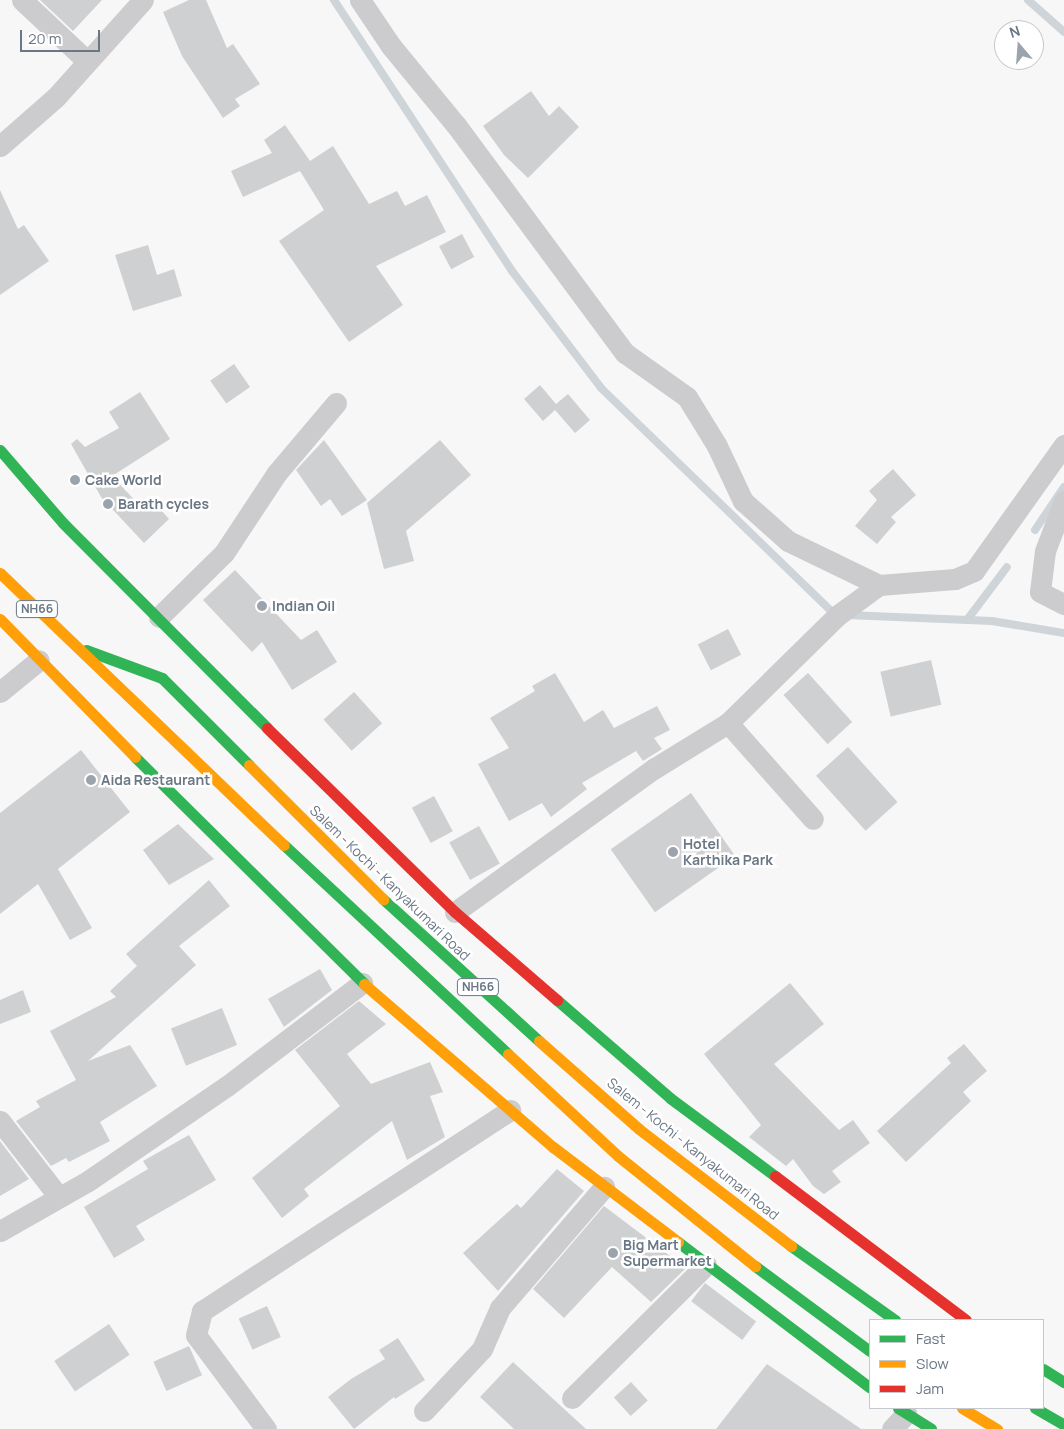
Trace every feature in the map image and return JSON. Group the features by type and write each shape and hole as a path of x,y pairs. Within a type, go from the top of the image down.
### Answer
{"main road":[{"path":"0,450 63,524 159,617 356,818 455,912 670,1098 965,1319"},
{"name":"Salem - Kochi - Kanyakumari Road","path":"0,573 142,711 618,1156 786,1290 869,1349"},
{"path":"0,619 362,983 510,1110 604,1187 869,1387"},
{"name":"Salem - Kochi - Kanyakumari Road","path":"75,646 162,678 418,935 610,1103 800,1253 894,1319"},
{"path":"1044,1370 1064,1382"},
{"path":"964,1409 997,1429"},
{"path":"1037,1409 1064,1425"},
{"path":"902,1411 931,1429"}],"street":[{"path":"22,0 87,61"},
{"path":"0,146 56,97 143,0"},
{"path":"360,0 391,46 456,125 625,353 687,397 717,446 743,501 788,541 879,585 955,579 974,571 1064,445"},
{"path":"159,617 224,553 276,474 336,403"},
{"path":"1064,501 1045,552 1040,592 1064,604"},
{"path":"455,912 655,768 728,723 838,615 879,585"},
{"path":"0,692 39,660"},
{"path":"728,723 813,819"},
{"path":"0,1231 59,1197 227,1086 362,983"},
{"path":"266,1429 196,1335 202,1311 510,1110"},
{"path":"0,1121 59,1197"},
{"path":"424,1411 482,1349 500,1308 604,1187"},
{"path":"572,1398 706,1265"},
{"path":"892,1429 902,1411"}],"building":[{"path":"40,0 102,0 73,31"},
{"path":"189,0 206,0 227,48 233,44 260,84 235,99 240,106 223,118 182,56 163,12"},
{"path":"531,91 549,116 559,106 579,127 528,178 504,155 483,126"},
{"path":"285,125 310,161 333,146 369,204 397,191 405,206 427,195 446,232 376,266 403,305 349,342 279,241 324,210 300,171 243,197 231,171 272,153 264,140"},
{"path":"0,190 18,229 24,225 49,261 0,295"},
{"path":"462,234 474,257 451,269 439,246"},
{"path":"148,245 157,275 174,269 182,296 133,311 115,255"},
{"path":"234,364 250,387 226,404 210,381"},
{"path":"540,385 556,404 568,394 590,420 575,433 555,410 543,421 524,399"},
{"path":"140,392 170,439 112,476 143,509 152,500 169,519 144,543 101,497 71,444 77,439 85,447 119,428 109,412"},
{"path":"324,440 367,500 342,516 330,499 321,506 296,470"},
{"path":"440,440 471,475 406,531 414,561 384,569 367,503"},
{"path":"893,469 916,495 891,517 896,522 877,544 855,526 877,500 869,491"},
{"path":"235,570 301,640 317,630 337,662 292,690 262,642 252,652 203,600"},
{"path":"728,629 741,655 711,670 698,644"},
{"path":"931,660 941,705 891,717 880,672"},
{"path":"555,673 584,722 603,710 614,728 657,706 670,730 654,738 662,749 643,761 636,751 582,783 587,789 551,817 542,803 509,821 478,764 509,748 490,718 535,691 532,686"},
{"path":"808,673 852,722 828,744 783,695"},
{"path":"354,692 382,723 352,751 324,719"},
{"path":"848,747 898,802 866,831 816,776"},
{"path":"81,750 130,812 58,869 92,928 70,940 38,884 0,914 0,813"},
{"name":"Hotel Karthika Park","path":"691,793 735,856 655,912 611,849"},
{"path":"434,796 453,831 431,843 412,808"},
{"path":"178,824 214,859 169,885 143,850"},
{"path":"479,826 500,864 470,880 449,842"},
{"path":"209,880 230,906 179,946 196,965 88,1061 130,1045 157,1086 100,1122 110,1141 69,1162 66,1158 51,1166 16,1121 40,1107 36,1101 76,1080 50,1031 116,997 110,991 137,966 126,954"},
{"path":"320,969 332,990 284,1027 268,999"},
{"path":"790,983 824,1024 774,1064 839,1130 853,1120 870,1143 832,1171 841,1182 824,1194 813,1186 793,1159 786,1166 749,1137 761,1125 704,1054"},
{"path":"23,990 31,1012 0,1024 0,1000"},
{"path":"359,1001 386,1024 347,1054 371,1084 430,1062 443,1092 430,1096 445,1137 407,1160 392,1121 304,1189 309,1196 282,1218 252,1178 340,1106 295,1050"},
{"path":"222,1008 237,1045 186,1066 171,1029"},
{"path":"964,1044 987,1071 963,1092 971,1101 906,1162 877,1131 951,1063 947,1058"},
{"path":"189,1135 216,1180 136,1226 145,1240 114,1258 84,1207 148,1169 143,1161"},
{"path":"0,1141 29,1179 0,1196"},
{"path":"557,1169 584,1191 498,1291 463,1253 517,1204 521,1208"},
{"name":"Big Mart Supermarket","path":"604,1206 686,1268 651,1302 612,1267 564,1318 533,1289"},
{"path":"705,1283 756,1322 742,1340 691,1301"},
{"path":"267,1306 281,1337 253,1350 239,1319"},
{"path":"109,1324 130,1355 75,1392 54,1361"},
{"path":"398,1338 425,1380 395,1399 394,1397 354,1429 328,1397 351,1379 385,1359 379,1350"},
{"path":"189,1346 202,1375 166,1391 153,1362"},
{"path":"513,1362 586,1429 514,1429 480,1397"},
{"path":"767,1364 861,1429 716,1429"},
{"path":"631,1382 648,1401 631,1416 614,1397"}],"waterway":[{"path":"334,0 512,271 601,388 835,615"},
{"path":"1028,0 1064,32"},
{"path":"1035,530 1064,487"},
{"path":"967,620 1007,567"},
{"path":"847,615 992,621 1064,633"}],"traffic: fast":[{"path":"0,450 63,523 267,728"},
{"path":"86,650 162,678 249,765"},
{"path":"135,757 364,984"},
{"path":"284,845 508,1054"},
{"path":"383,899 539,1041"},
{"path":"557,1000 670,1098 775,1176"},
{"path":"678,1242 869,1387"},
{"path":"791,1246 894,1319"},
{"path":"755,1266 869,1350"},
{"path":"1044,1370 1064,1382"},
{"path":"900,1409 931,1429"},
{"path":"1037,1409 1064,1425"}],"traffic: slow":[{"path":"0,573 284,845"},
{"path":"0,619 135,757"},
{"path":"249,765 383,899"},
{"path":"364,984 553,1147 678,1242"},
{"path":"539,1041 639,1129 791,1246"},
{"path":"508,1054 618,1156 755,1266"},
{"path":"964,1409 997,1429"}],"traffic: jam":[{"path":"267,728 455,912 557,1000"},
{"path":"775,1176 965,1319"}],"place":[{"name":"Cake World","path":"75,480"},
{"name":"Barath cycles","path":"108,504"},
{"name":"Indian Oil","path":"262,606"},
{"name":"Aida Restaurant","path":"91,780"},
{"name":"Hotel Karthika Park","path":"673,852"},
{"name":"Big Mart Supermarket","path":"613,1253"}]}
